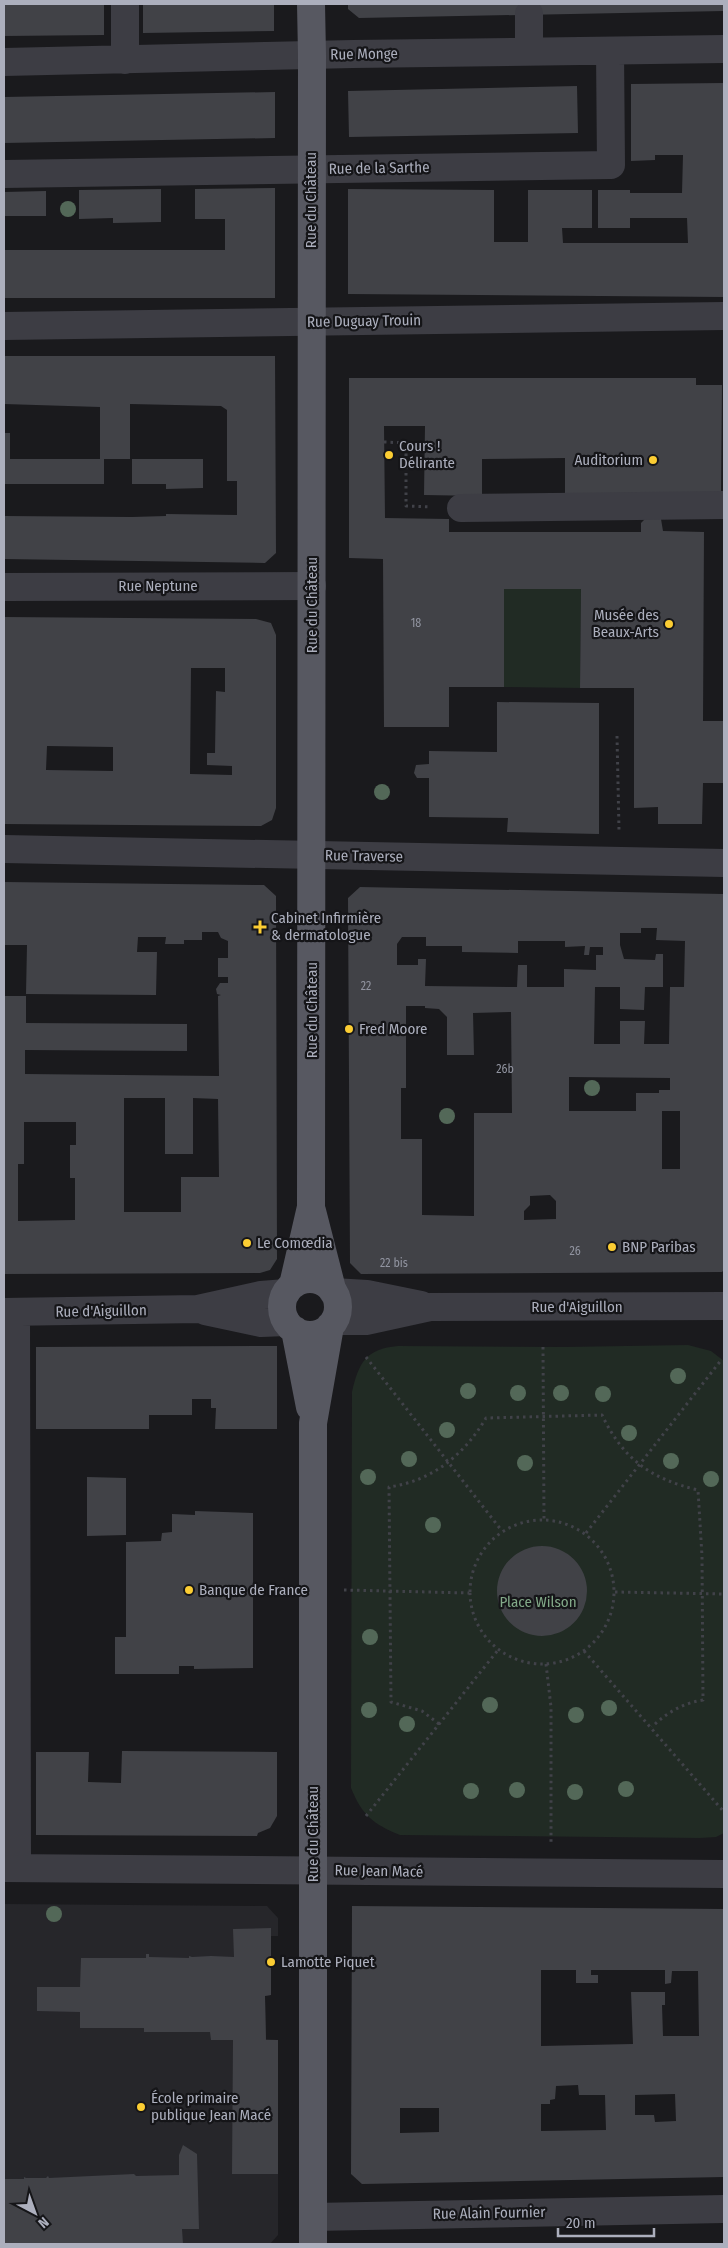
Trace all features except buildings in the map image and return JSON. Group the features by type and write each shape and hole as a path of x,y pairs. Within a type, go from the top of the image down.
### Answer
{"main road":[{"name":"Rue du Château","path":"311,4 311,1207 332,1291"},
{"name":"Rue du Château","path":"290,1289 311,1207"},
{"path":"312,1279 323,1282 332,1291 337,1299 337,1311 332,1324 316,1334 305,1335 291,1326 283,1312 282,1302 290,1289 302,1280 312,1279"},
{"name":"Rue du Château","path":"313,2244 313,1423 332,1324"},
{"name":"Rue du Château","path":"291,1326 313,1423"}],"street":[{"path":"125,4 125,60"},
{"path":"529,14 529,51"},
{"name":"Rue Monge","path":"4,62 529,51 724,49"},
{"name":"Rue de la Sarthe","path":"4,174 611,165 610,51"},
{"name":"Rue Duguay Trouin","path":"4,326 724,316"},
{"path":"461,508 724,505"},
{"name":"Rue Neptune","path":"4,587 312,586"},
{"name":"Rue Traverse","path":"4,849 724,863"},
{"name":"Rue d'Aiguillon","path":"10,1312 198,1309 290,1289"},
{"name":"Rue d'Aiguillon","path":"332,1291 367,1294 430,1307 724,1306"},
{"name":"Rue d'Aiguillon","path":"332,1324 366,1321 430,1307"},
{"name":"Rue d'Aiguillon","path":"198,1309 261,1323 291,1326"},
{"path":"10,1312 10,1868"},
{"name":"Rue Jean Macé","path":"10,1868 724,1874"},
{"name":"Rue Alain Fournier","path":"313,2217 724,2209"}],"path":[{"path":"384,442 406,443 406,506 461,508"},
{"path":"617,736 619,861"},
{"path":"544,1347 544,1519"},
{"path":"366,1357 502,1531"},
{"path":"586,1534 722,1359"},
{"path":"439,1724 422,1711 391,1702 389,1487 421,1480 448,1463 468,1445 486,1418 602,1415 617,1443 639,1465 676,1485 698,1490 702,1593 703,1700 675,1710 652,1727"},
{"path":"544,1519 566,1523 586,1534 602,1550 612,1570 616,1592 612,1615 601,1635 584,1651 566,1660 546,1664 529,1664 512,1658 498,1650 483,1634 473,1615 469,1593 473,1570 484,1548 502,1531 522,1522 544,1519"},
{"path":"341,1590 469,1593"},
{"path":"616,1592 724,1594"},
{"path":"366,1816 498,1650"},
{"path":"584,1651 724,1812"},
{"path":"546,1664 550,1707 551,1847"}],"shaded area":[{"name":"École primaire publique Jean Macé","path":"4,1904 267,1906 278,1918 278,1936 271,1936 271,1995 265,1996 266,2039 278,2040 278,2235 270,2244 4,2244"}],"green space":[{"path":"504,589 581,589 580,688 504,687"},
{"name":"Place Wilson","path":"688,1345 711,1351 724,1361 724,1833 716,1837 700,1838 400,1835 382,1827 364,1812 351,1788 352,1392 361,1365 371,1354 378,1350 398,1346 565,1347"}],"place":[{"name":"Cours ! Délirante","path":"389,455"},
{"name":"Auditorium","path":"653,460"},
{"name":"Musée des Beaux-Arts","path":"669,624"},
{"name":"Cabinet Infirmière & dermatologue","path":"260,927"},
{"name":"Fred Moore","path":"349,1029"},
{"name":"Le Comœdia","path":"247,1243"},
{"name":"BNP Paribas","path":"612,1247"},
{"name":"Banque de France","path":"189,1590"},
{"name":"Lamotte Piquet","path":"271,1962"},
{"name":"École primaire publique Jean Macé","path":"141,2107"}]}
